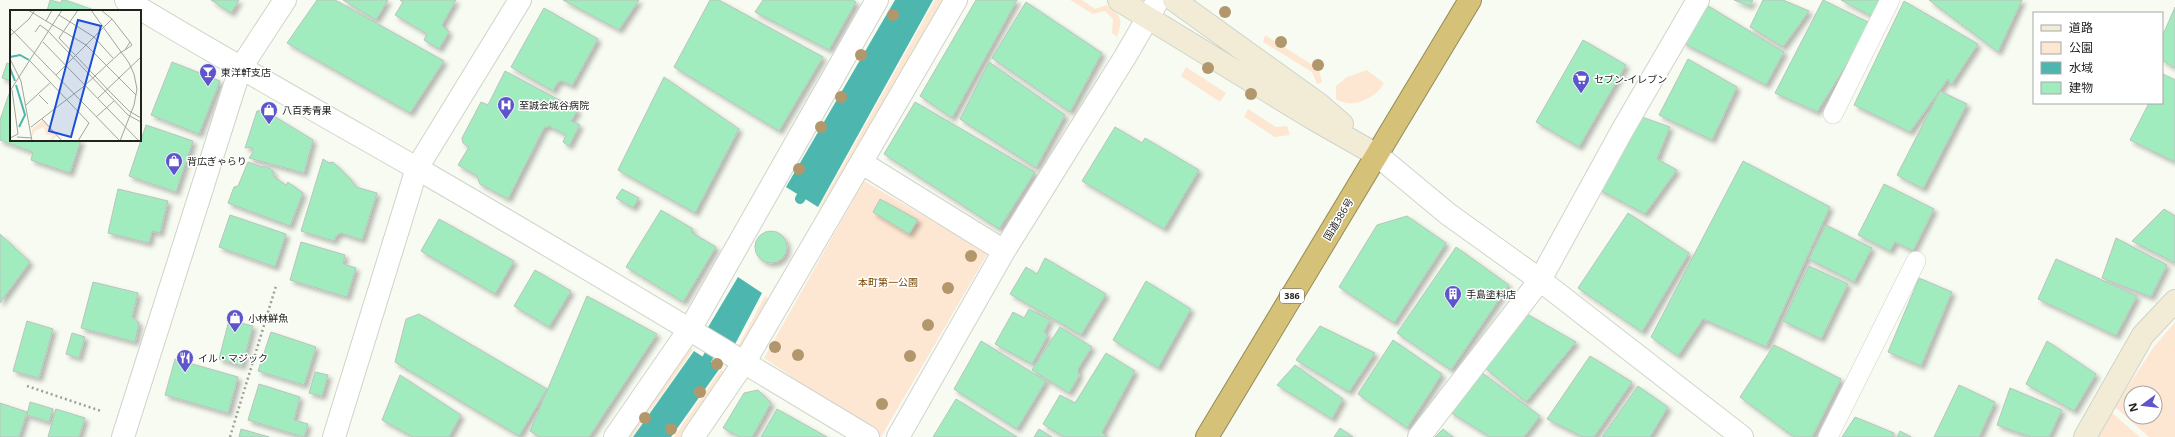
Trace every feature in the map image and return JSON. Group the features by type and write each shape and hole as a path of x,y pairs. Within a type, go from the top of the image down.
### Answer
{"highway":[{"name":"国道386号","path":"1207,437 1470,0"}],"street":[{"path":"126,0 240,69 417,168 690,329 868,437"},
{"path":"126,429 240,69 285,0"},
{"path":"334,437 417,168 520,0"},
{"path":"616,437 690,329 877,0"},
{"path":"693,437 745,363 956,0"},
{"path":"1119,0 1152,9 1312,118 1377,155"},
{"path":"1174,0 1320,106 1448,214 1540,280 1742,437"},
{"path":"1419,437 1540,280 1623,128 1698,0"},
{"path":"898,437 1004,251 1125,57 1152,9"},
{"path":"862,163 1004,251"},
{"path":"2085,437 2143,335 2175,301"}],"lane":[{"path":"1833,114 1890,0"},
{"path":"1828,437 1916,261"}],"path":[{"path":"230,437 276,286"},
{"path":"27,386 126,429"}],"green space":[{"path":"935,0 948,0 827,212 819,208"},
{"path":"1070,0 1082,0 1095,9 1106,5 1115,12 1120,18 1120,26 1117,37 1112,33 1113,19 1105,11 1093,14"},
{"path":"1265,35 1319,69 1322,82 1317,84 1312,72 1263,42"},
{"path":"1186,67 1226,93 1220,102 1181,76"},
{"path":"1367,70 1384,83 1374,95 1353,103 1346,103 1336,99 1336,86 1347,77"},
{"path":"1248,109 1276,127 1287,126 1290,135 1275,137 1244,117"},
{"name":"本町第一公園","path":"864,181 988,253 881,437 764,358"},
{"path":"765,296 775,302 744,355 736,350"},
{"path":"2175,322 2175,437 2149,437 2135,425 2163,425 2163,385 2129,385 2153,348"},
{"path":"684,343 693,350 632,437 618,437"},
{"path":"721,370 732,376 689,437 674,437"},
{"path":"2123,395 2123,414 2115,407"},
{"path":"2111,412 2123,422 2123,425 2126,425 2140,437 2096,437"}],"water":[{"path":"895,0 933,0 818,207 786,187"},
{"path":"738,277 762,293 733,348 707,329"},
{"path":"694,351 720,368 671,437 633,437"}],"building":[{"path":"50,0 61,3 62,0 65,0 94,10 47,10"},
{"path":"211,0 239,0 231,13"},
{"path":"317,0 335,0 444,61 410,113 287,43"},
{"path":"343,0 388,0 376,20"},
{"path":"400,0 456,0 442,25 449,32 439,49 424,40 427,34 395,15 403,2"},
{"path":"563,0 639,0 619,30"},
{"path":"710,0 719,0 823,57 779,131 674,67"},
{"path":"763,0 853,0 856,2 829,50 755,12"},
{"path":"976,0 1017,0 952,118 920,96"},
{"path":"1734,0 1753,0 1749,6"},
{"path":"1763,0 1783,0 1809,11 1783,47 1750,27"},
{"path":"1823,0 1872,24 1817,112 1775,93"},
{"path":"1841,0 1883,0 1873,17"},
{"path":"1929,0 2022,0 1998,52"},
{"path":"1904,1 1978,44 1951,85 1948,79 1910,132 1854,105"},
{"path":"1026,2 1102,53 1070,112 992,58"},
{"path":"1705,4 1784,52 1766,85 1683,43"},
{"path":"2175,7 2175,68 2163,61 2163,35"},
{"path":"544,8 598,39 572,86 562,81 558,82 553,91 511,67"},
{"name":"セブン-イレブン","path":"1583,40 1626,65 1579,147 1536,122"},
{"path":"1688,59 1737,87 1712,140 1659,115"},
{"path":"172,62 220,81 199,134 151,115"},
{"path":"989,62 1065,115 1036,168 960,119"},
{"path":"7,63 10,64 10,81 2,78"},
{"path":"505,71 578,110 571,121 580,125 569,146 563,142 566,135 549,126 544,128 508,199 480,184 477,176 458,165 469,147 463,143 462,138 481,102 488,105"},
{"path":"2163,74 2175,80 2175,162 2130,140 2148,104 2163,104"},
{"path":"664,77 739,129 695,213 618,170"},
{"path":"10,91 10,141 81,141 70,173 31,160 33,152 0,140 0,120"},
{"path":"1940,91 1967,104 1923,189 1897,175"},
{"path":"915,102 1035,172 999,229 884,154"},
{"path":"264,110 313,140 304,173 249,158 253,152 252,147 245,148 257,111"},
{"path":"1639,116 1670,127 1657,159 1677,170 1645,214 1598,189"},
{"path":"146,125 193,141 176,192 129,176"},
{"path":"1115,127 1142,143 1145,138 1199,170 1164,229 1082,181"},
{"path":"323,159 329,163 333,162 356,187 377,193 362,240 341,233 336,236 334,241 301,231"},
{"path":"1743,161 1830,207 1766,347 1703,319 1678,356 1651,337"},
{"path":"248,162 262,167 266,166 273,171 274,177 286,185 288,182 303,193 290,226 228,203 234,187 238,186"},
{"path":"1884,184 1934,209 1913,251 1895,242 1890,251 1858,235"},
{"path":"118,189 168,201 160,233 152,231 149,243 108,233"},
{"path":"622,189 639,198 633,208 616,198"},
{"path":"880,199 918,220 909,234 873,212"},
{"path":"2164,209 2175,216 2175,263 2132,241"},
{"path":"661,210 693,229 691,232 716,247 683,302 626,267"},
{"path":"1628,213 1689,253 1642,332 1578,288"},
{"path":"230,215 286,234 275,267 219,247"},
{"path":"1407,216 1446,243 1394,323 1339,287 1377,225"},
{"path":"439,219 514,261 495,294 421,251"},
{"path":"1826,225 1872,248 1854,282 1809,259"},
{"path":"771,231 777,232 784,238 787,247 786,253 780,260 771,263 765,262 758,256 755,247 756,241 762,234"},
{"path":"0,234 30,262 0,303"},
{"path":"2116,238 2167,265 2151,297 2102,278"},
{"path":"301,242 345,255 343,264 356,268 347,297 290,280"},
{"name":"手島塗料店","path":"1456,247 1509,285 1451,370 1397,333"},
{"path":"1045,258 1106,294 1081,335 1010,294 1026,267 1037,274"},
{"path":"2056,259 2137,296 2116,336 2038,299"},
{"path":"1809,266 1848,284 1821,339 1783,321"},
{"path":"535,270 571,291 549,327 514,306"},
{"path":"1919,278 1952,292 1921,366 1888,352"},
{"path":"1146,281 1191,309 1158,368 1113,340"},
{"path":"93,282 138,293 132,317 139,323 135,342 81,328"},
{"path":"587,296 657,334 589,437 540,437 530,431"},
{"path":"1029,309 1050,320 1044,332 1048,335 1032,364 995,344 1013,312 1024,318"},
{"path":"1525,313 1576,342 1526,402 1484,367"},
{"path":"419,314 547,389 519,436 395,362 406,319"},
{"path":"229,320 253,326 242,366 219,359"},
{"path":"27,321 53,329 39,378 13,371"},
{"path":"1320,326 1375,353 1349,392 1296,360"},
{"path":"1060,327 1092,347 1078,369 1079,376 1069,393 1032,370"},
{"path":"271,332 316,347 304,385 258,371"},
{"path":"72,333 85,337 79,358 66,354"},
{"path":"1393,340 1442,374 1407,428 1358,394"},
{"path":"981,341 1046,381 1017,429 954,389"},
{"path":"2047,341 2096,374 2074,411 2026,384"},
{"path":"1774,345 1841,379 1812,437 1794,437 1740,397"},
{"path":"1106,353 1135,371 1102,432 1107,437 1064,437 1043,424 1060,395 1075,403"},
{"path":"1590,356 1632,382 1594,437 1583,437 1547,419"},
{"path":"175,359 238,377 228,413 165,395"},
{"path":"1295,365 1343,399 1332,419 1277,385"},
{"path":"315,372 328,375 322,396 309,393"},
{"path":"1481,372 1540,416 1524,437 1490,437 1450,412"},
{"path":"400,375 461,415 449,437 413,437 382,420"},
{"path":"259,384 300,397 294,420 308,424 304,437 248,420"},
{"path":"1959,385 1995,402 1979,437 1934,437"},
{"path":"1638,386 1668,407 1650,437 1602,437"},
{"path":"2010,388 2062,410 2049,437 2031,437 1997,425"},
{"path":"758,390 771,403 752,437 740,437 723,428 744,393"},
{"path":"956,399 1017,437 933,437"},
{"path":"30,402 53,409 49,422 27,415"},
{"path":"0,403 27,412 19,437 0,437"},
{"path":"56,409 85,418 79,437 48,437"},
{"path":"777,409 827,437 761,437"},
{"path":"1855,417 1894,433 1892,437 1842,437"},
{"path":"1340,428 1353,437 1334,437"},
{"path":"241,429 269,437 239,437"},
{"path":"1039,429 1052,437 1034,437"},
{"path":"1443,429 1453,437 1435,437"},
{"path":"1900,431 1911,437 1897,437"}],"waterway":[{"path":"800,199 808,185"},
{"path":"700,371 716,343"}],"place":[{"name":"東洋軒支店","path":"208,87"},
{"name":"セブン-イレブン","path":"1581,94"},
{"name":"至誠会城谷病院","path":"506,120"},
{"name":"八百秀青果","path":"269,125"},
{"name":"背広ぎゃらり","path":"174,176"},
{"name":"手島塗料店","path":"1453,309"},
{"name":"小林鮮魚","path":"235,333"},
{"name":"イル・マジック","path":"185,373"}]}
